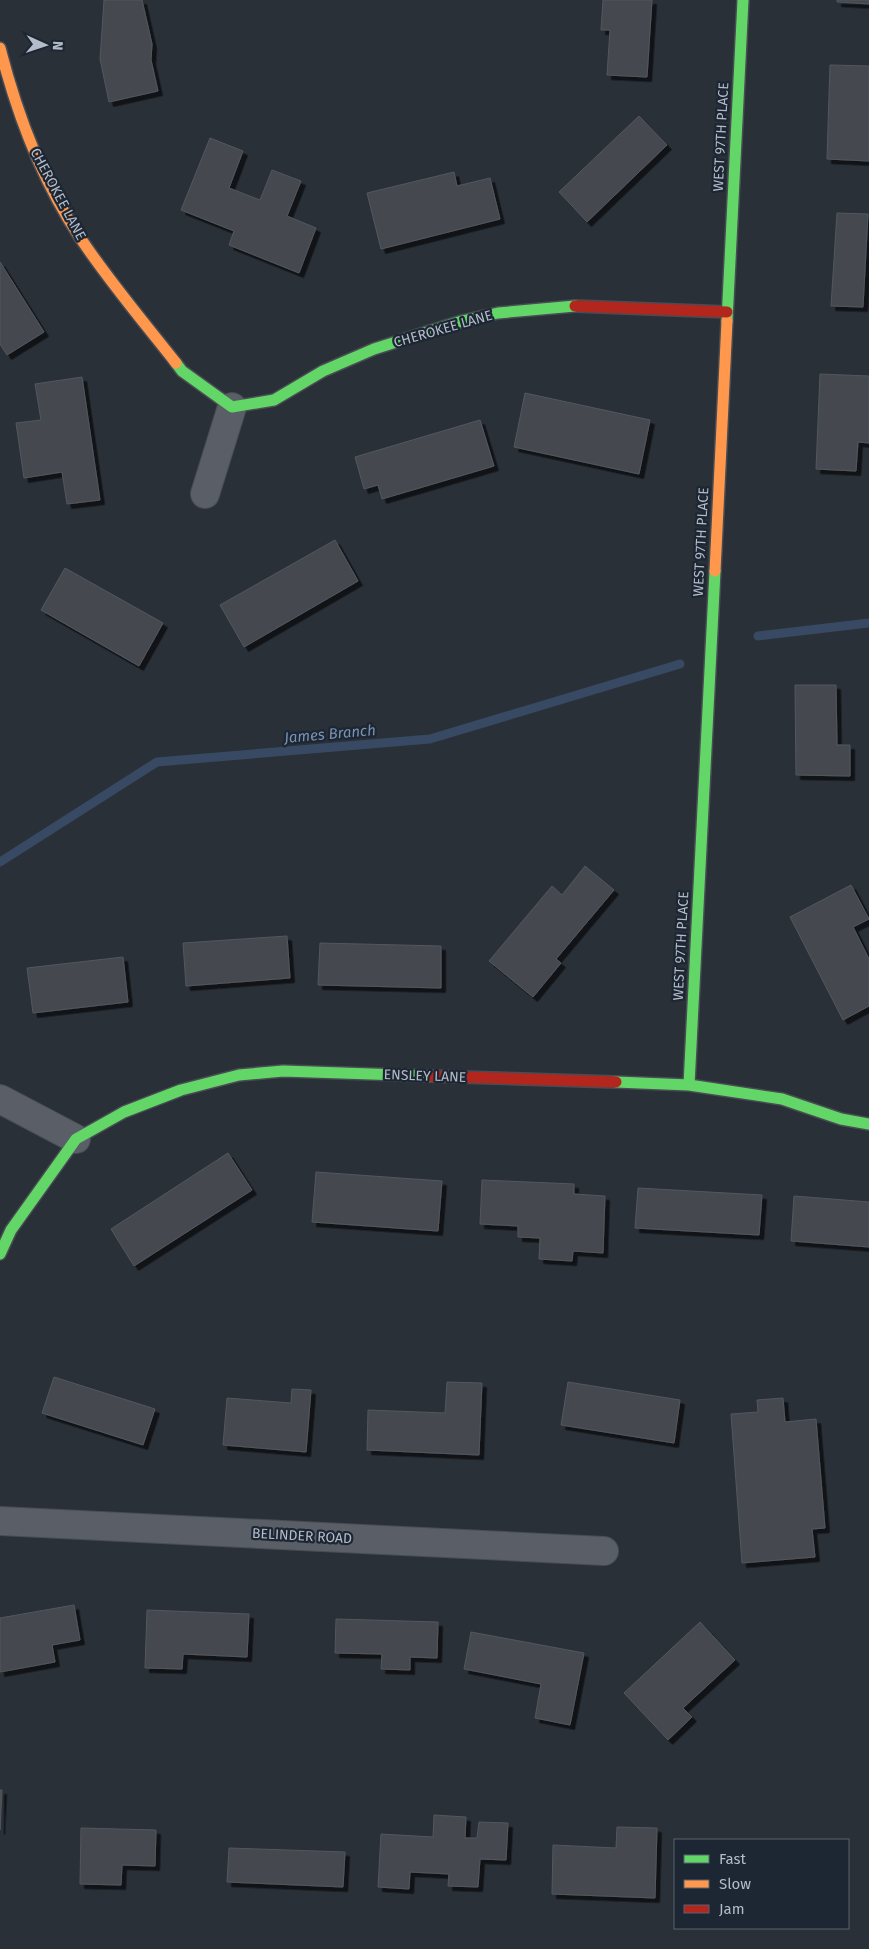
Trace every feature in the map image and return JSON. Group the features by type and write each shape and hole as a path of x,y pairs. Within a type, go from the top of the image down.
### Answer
{"street":[{"name":"WEST 97TH PLACE","path":"689,1085 744,0"},
{"name":"CHEROKEE LANE","path":"0,48 10,90 23,126 48,182 78,236 182,371 232,406 274,400 323,371 374,349 462,321 498,313 566,306 727,312"},
{"path":"205,494 232,406"},
{"name":"ENSLEY LANE","path":"76,1139 124,1112 181,1090 239,1075 283,1071 689,1085 782,1099 841,1119 869,1124"},
{"path":"0,1099 76,1139 11,1230 0,1254"},
{"name":"BELINDER ROAD","path":"0,1521 604,1551"}],"building":[{"path":"104,0 142,0 152,44 151,60 158,91 109,102 100,59"},
{"path":"603,0 652,0 647,77 607,75 610,30 601,30"},
{"path":"837,0 869,0 869,4 837,2"},
{"path":"830,65 869,66 869,161 827,159"},
{"path":"639,116 667,145 587,222 559,192"},
{"path":"210,138 243,151 229,188 260,200 272,170 301,181 287,216 316,228 299,273 229,245 234,231 181,210"},
{"path":"454,172 457,186 490,178 500,219 381,249 367,193"},
{"path":"837,213 868,214 863,307 831,306"},
{"path":"0,262 44,332 7,355 0,344"},
{"path":"820,374 869,376 869,443 858,442 856,471 816,469"},
{"path":"82,377 100,500 67,504 62,472 24,478 16,423 41,420 35,384"},
{"path":"525,393 650,420 639,474 514,447"},
{"path":"480,420 494,466 382,499 378,485 364,489 355,457"},
{"path":"335,540 358,581 244,647 220,605"},
{"path":"65,568 163,623 139,666 41,610"},
{"path":"795,685 836,685 837,745 850,745 850,776 796,775"},
{"path":"585,866 614,890 556,959 561,963 533,997 489,961 552,886 562,895"},
{"path":"851,885 869,919 853,927 869,959 869,1006 843,1020 790,917"},
{"path":"287,936 290,978 186,986 183,943"},
{"path":"320,943 441,946 441,988 318,985"},
{"path":"123,957 128,1002 33,1013 27,968"},
{"path":"228,1153 252,1190 134,1266 111,1229"},
{"path":"316,1172 442,1181 438,1231 312,1222"},
{"path":"482,1180 574,1184 574,1194 605,1196 603,1253 573,1251 572,1261 539,1259 540,1238 518,1237 518,1226 480,1224"},
{"path":"638,1188 762,1195 759,1235 635,1228"},
{"path":"794,1196 869,1202 869,1247 791,1241"},
{"path":"54,1377 155,1409 143,1445 42,1413"},
{"path":"447,1382 482,1383 479,1455 367,1450 368,1410 445,1413"},
{"path":"568,1382 680,1400 674,1443 561,1425"},
{"path":"292,1389 311,1390 306,1452 223,1445 227,1398 291,1403"},
{"path":"783,1398 785,1422 816,1419 825,1528 812,1529 815,1557 742,1563 731,1414 758,1412 757,1400"},
{"path":"74,1605 80,1640 52,1645 55,1662 0,1672 0,1618"},
{"path":"147,1610 249,1614 247,1657 183,1654 182,1669 145,1668"},
{"path":"336,1619 438,1622 437,1658 410,1657 410,1670 381,1669 382,1654 335,1653"},
{"path":"700,1622 735,1660 683,1708 692,1717 668,1740 624,1693"},
{"path":"471,1632 584,1653 570,1725 535,1718 541,1684 464,1669"},
{"path":"0,1790 2,1790 0,1830"},
{"path":"434,1815 466,1817 465,1838 477,1838 479,1822 508,1823 506,1860 480,1859 478,1887 448,1886 449,1874 410,1872 409,1889 378,1887 381,1834 433,1837"},
{"path":"617,1827 657,1828 655,1898 552,1894 553,1845 616,1848"},
{"path":"81,1828 156,1830 155,1866 122,1865 121,1885 80,1884"},
{"path":"229,1848 345,1852 343,1887 227,1882"}],"waterway":[{"name":"James Branch","path":"758,636 869,623"},
{"name":"James Branch","path":"0,862 157,762 430,739 680,664"}],"traffic: fast":[{"path":"727,321 743,0"},
{"path":"176,363 182,371 232,407 274,400 323,371 374,349 462,321 498,313 575,306"},
{"path":"689,1085 715,571"},
{"path":"0,1254 11,1230 76,1139 124,1112 181,1090 239,1075 283,1071 430,1076"},
{"path":"616,1082 689,1085 782,1099 841,1119 869,1124"}],"traffic: slow":[{"path":"0,48 22,121 42,169 65,214 102,268 176,363"},
{"path":"715,571 727,321"}],"traffic: jam":[{"path":"575,306 727,312"},
{"path":"430,1076 616,1082"}]}
